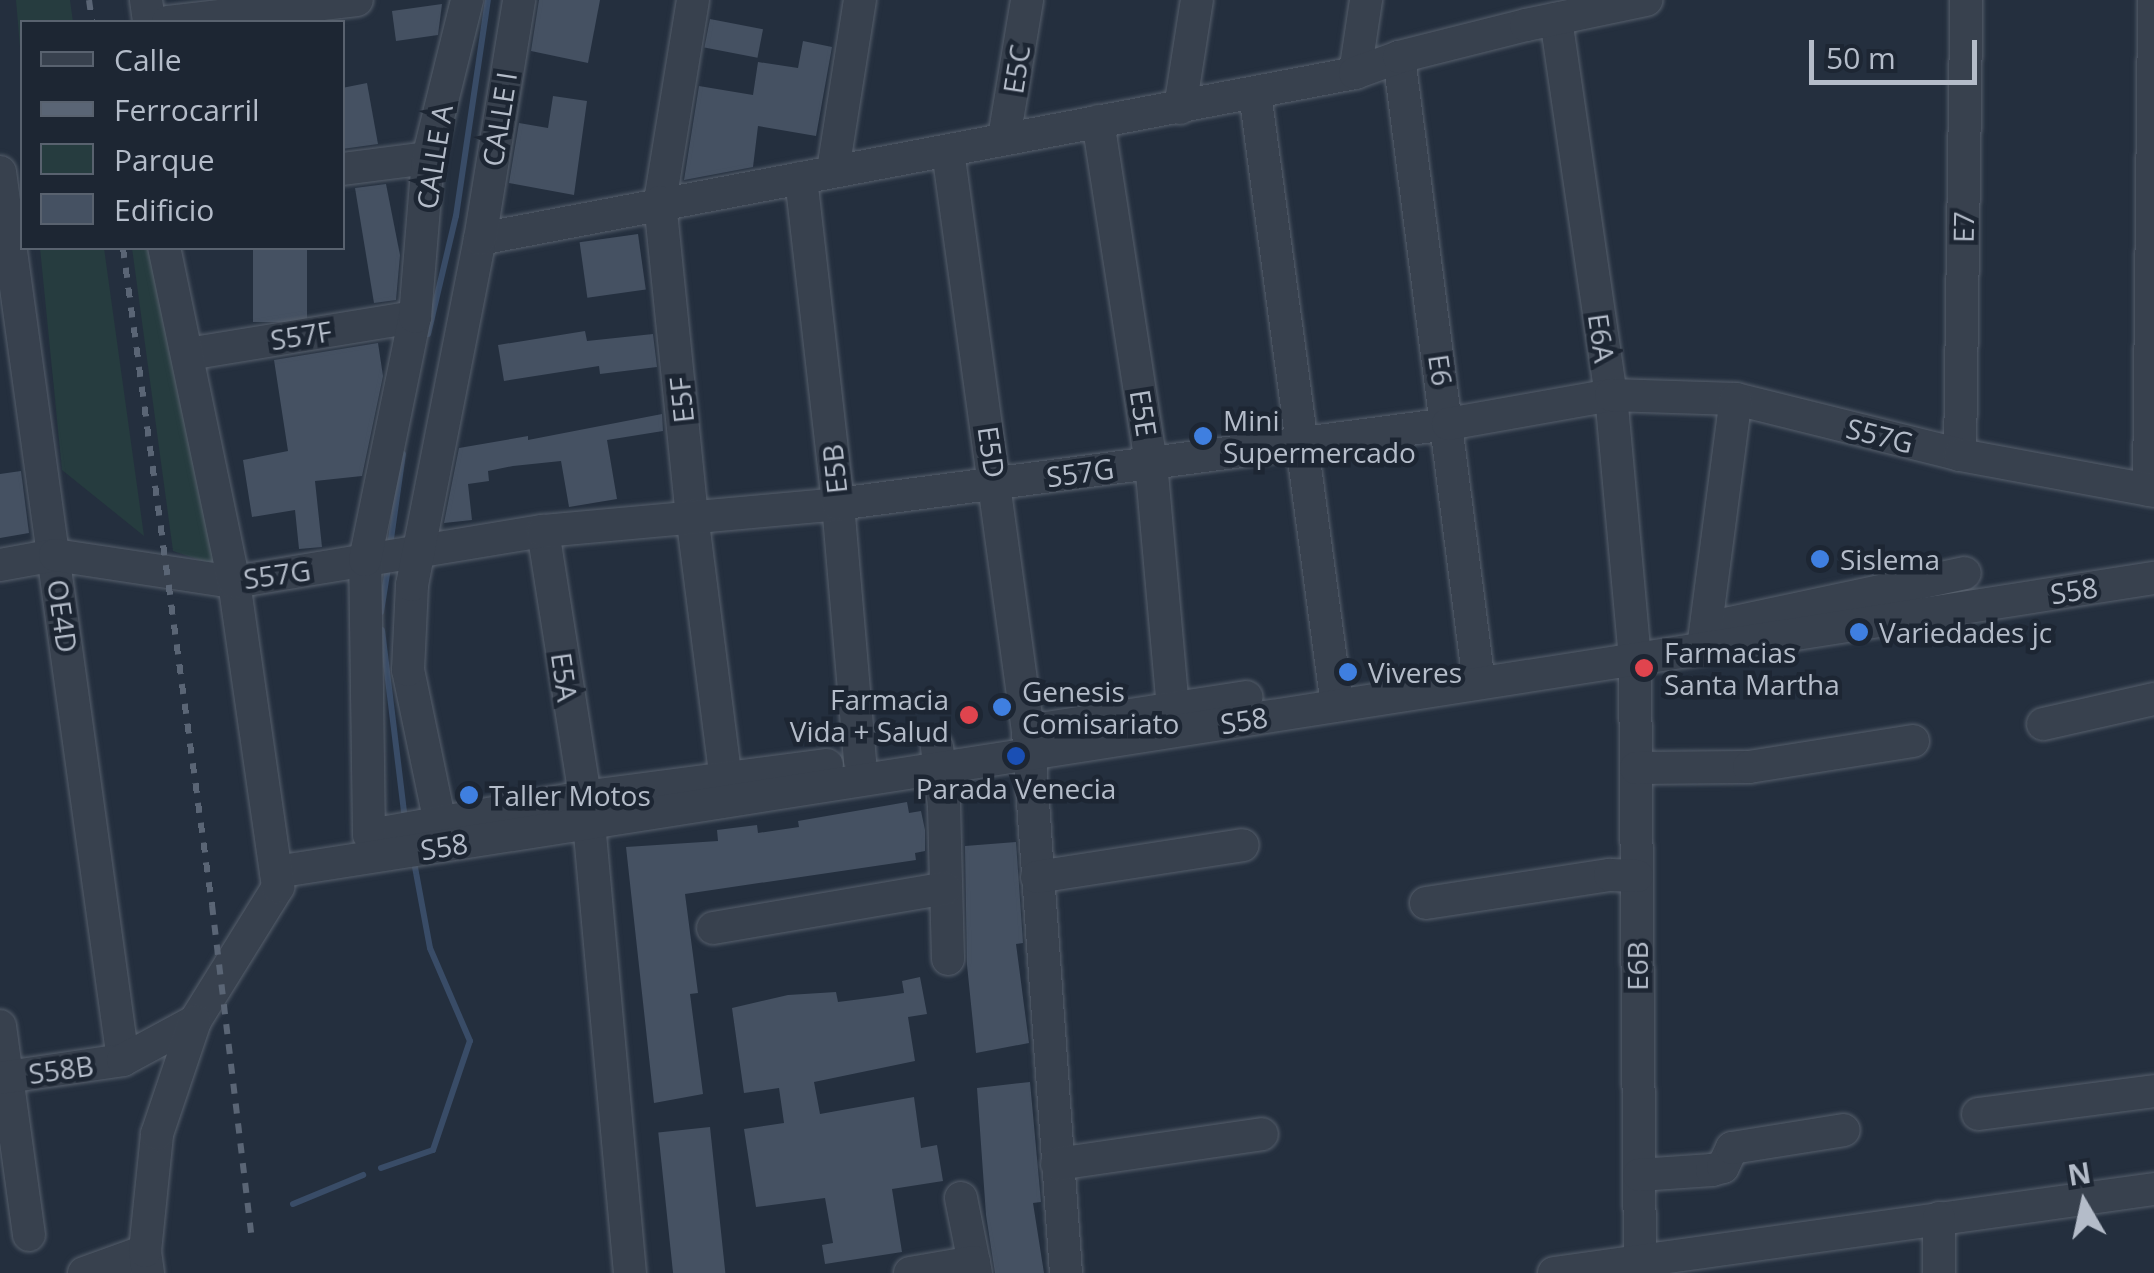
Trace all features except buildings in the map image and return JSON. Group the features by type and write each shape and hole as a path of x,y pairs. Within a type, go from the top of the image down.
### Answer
{"street":[{"path":"185,20 357,0"},
{"name":"CALLE A","path":"369,836 365,560 415,317 428,158 467,0"},
{"name":"CALLE I","path":"440,823 408,670 416,552 480,239 519,0"},
{"name":"E5F","path":"692,0 660,202 692,515 726,788"},
{"name":"E5B","path":"860,0 817,174 838,504 860,762"},
{"name":"E5C","path":"1004,138 1027,0"},
{"path":"1180,108 1197,0"},
{"path":"1355,73 1366,0"},
{"path":"480,239 1098,120 1255,94 1355,73 1537,15 1646,0"},
{"name":"E7","path":"1960,455 1966,0"},
{"path":"2151,491 2154,0"},
{"name":"E6A","path":"1537,15 1611,395 1632,649"},
{"name":"E6","path":"1399,57 1477,673"},
{"path":"1255,94 1335,696"},
{"name":"E5E","path":"1098,120 1152,462 1173,708"},
{"name":"E5D","path":"948,151 996,483 1027,742 1066,1273"},
{"path":"345,169 428,158"},
{"name":"OE4D","path":"0,172 4,228 55,556 122,1060"},
{"path":"84,1273 147,1262 156,1134 194,1021 278,887 234,582 164,250"},
{"name":"S57F","path":"188,354 415,317"},
{"name":"S57G","path":"0,565 55,556 234,582 544,532 838,504 1448,424 1611,395 1736,398 1960,455 2151,491"},
{"path":"1702,638 1736,398"},
{"name":"E5A","path":"544,532 586,810 630,1273"},
{"name":"S58","path":"1702,638 1965,573"},
{"name":"S58","path":"275,862 726,788 1702,638 2154,578"},
{"name":"E6B","path":"1632,649 1640,1265"},
{"name":"S58","path":"1027,742 1173,708 1335,696"},
{"path":"2043,724 2154,699"},
{"path":"1636,768 1749,766 1913,741"},
{"path":"938,758 948,959"},
{"name":"S58","path":"726,788 860,762 938,758"},
{"name":"S58","path":"275,862 369,836 440,823 586,810"},
{"path":"1036,877 1243,845"},
{"path":"1426,903 1610,875 1636,876"},
{"path":"713,928 946,888"},
{"path":"122,1060 194,1021"},
{"path":"0,1026 3,1078 29,1236"},
{"name":"S58B","path":"3,1078 122,1060"},
{"path":"1978,1114 2154,1091"},
{"path":"1639,1175 1712,1170 1723,1166 1732,1148 1844,1130"},
{"path":"1057,1164 1262,1134"},
{"path":"1554,1273 1640,1265 2154,1188"},
{"path":"910,1273 975,1268 961,1198"},
{"path":"1938,1273 1939,1218"}],"green space":[{"path":"16,0 70,0 73,20 20,20 20,47"},
{"path":"40,250 104,250 144,536 62,470"},
{"path":"132,250 164,250 218,566 173,551"}],"waterway":[{"path":"428,334 456,216 488,0"},
{"path":"390,546 403,454"},
{"path":"381,612 388,568"},
{"path":"382,630 405,820"},
{"path":"381,1168 433,1150 470,1041 430,948 414,862"},
{"path":"293,1204 363,1175"}],"railway":[{"path":"89,0 92,20"},
{"path":"123,250 212,905 252,1238"}],"place":[{"name":"Mini Supermercado","path":"1203,436"},
{"name":"Sislema","path":"1820,559"},
{"name":"Variedades jc","path":"1859,632"},
{"name":"Farmacias Santa Martha","path":"1644,668"},
{"name":"Viveres","path":"1348,672"},
{"name":"Genesis Comisariato","path":"1002,707"},
{"name":"Farmacia Vida + Salud","path":"969,715"},
{"name":"Parada Venecia","path":"1016,756"},
{"name":"Taller Motos","path":"469,795"}]}
